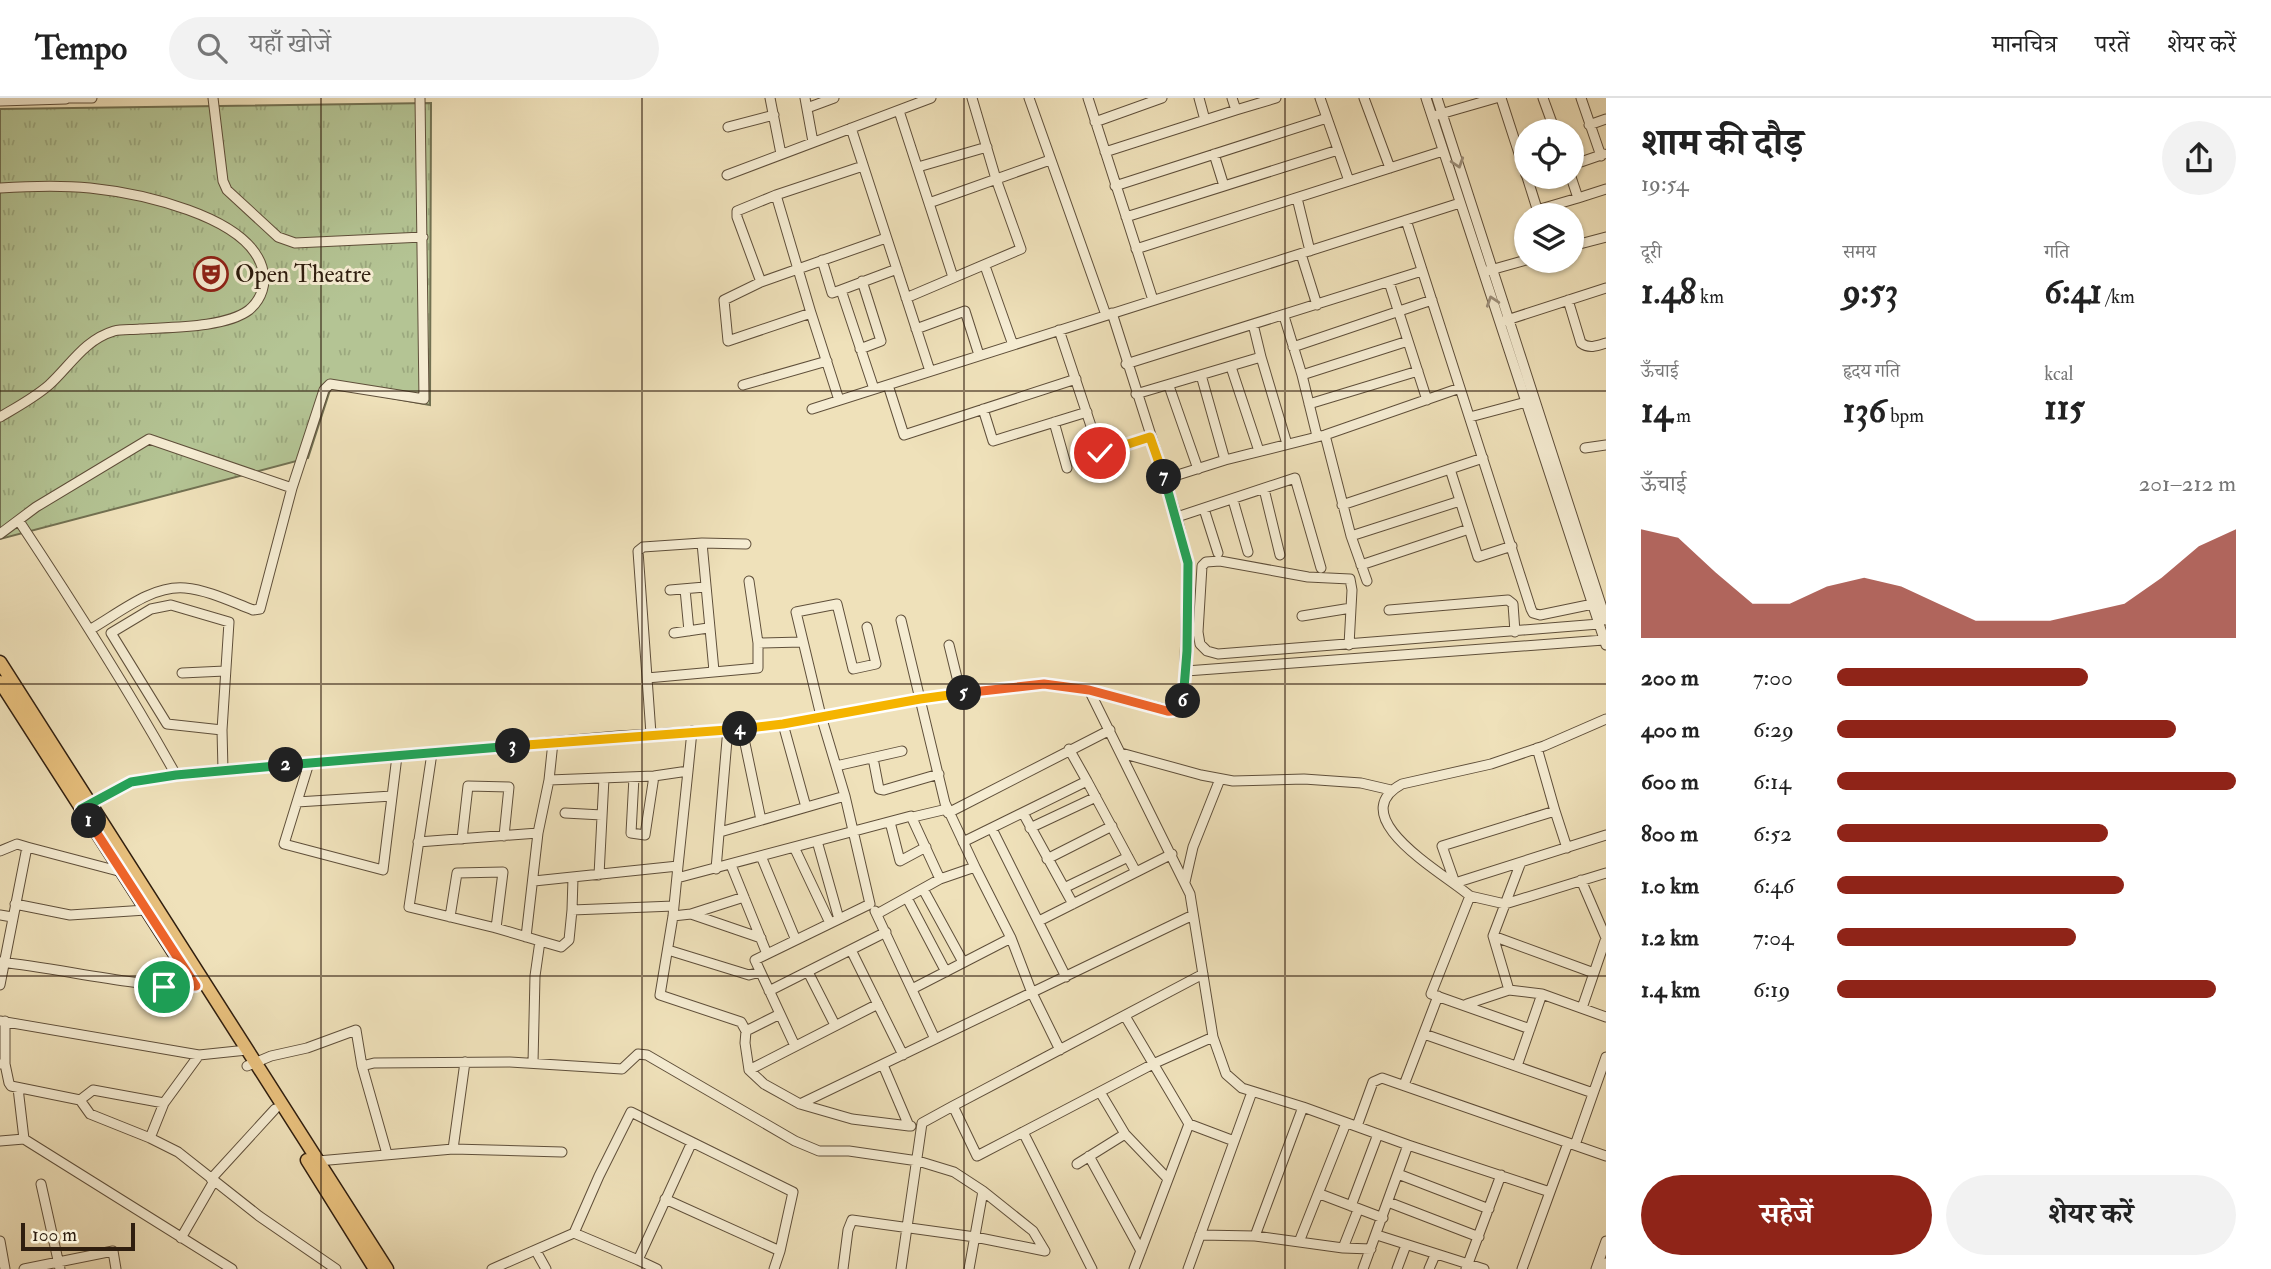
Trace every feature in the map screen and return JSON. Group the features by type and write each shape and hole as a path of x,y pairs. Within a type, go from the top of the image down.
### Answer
{"main road":[{"path":"0,662 122,872 196,986 243,1051"},
{"path":"0,682 85,806 387,1269"},
{"path":"251,1064 275,1109 375,1269"}],"street":[{"path":"0,101 92,98"},
{"path":"213,98 223,181 227,190 278,237 295,243 423,237"},
{"path":"91,629 155,592 172,588 199,590 253,610 260,609 292,488 324,390 330,384 424,400 420,98"},
{"path":"770,98 781,154"},
{"path":"813,142 806,103 834,98"},
{"path":"727,175 932,98"},
{"path":"906,298 1021,249 996,179 972,98"},
{"path":"85,806 131,782 176,775 651,734 742,729 920,699 1044,684 1089,690 1173,711 1182,702 1186,671 1188,563 1177,517 1109,314 1029,98"},
{"path":"1088,98 1153,300"},
{"path":"1199,98 1205,120"},
{"path":"1233,98 1236,110"},
{"path":"1105,152 1276,98"},
{"path":"1320,98 1349,181"},
{"path":"1364,98 1390,168"},
{"path":"1186,671 1605,643 1603,622 1437,115 1426,98"},
{"path":"1437,98 1443,151 1460,203 1488,271"},
{"path":"1437,115 1499,98 1514,141"},
{"path":"1543,98 1551,119"},
{"path":"1581,98 1589,125 1603,155 1584,161"},
{"path":"1095,122 1155,99"},
{"path":"899,111 953,277"},
{"path":"728,127 774,115"},
{"path":"1115,186 1327,118"},
{"path":"1589,125 1606,119"},
{"path":"851,128 930,371"},
{"path":"918,167 987,147"},
{"path":"1126,217 1338,150"},
{"path":"1136,249 1443,151"},
{"path":"1214,154 1224,186"},
{"path":"929,203 1050,160"},
{"path":"761,282 737,211 863,166"},
{"path":"0,188 91,188 164,202 233,230 256,254 264,275 261,295 249,310 240,315 204,325 114,331 93,341 77,353 41,391 0,417"},
{"path":"1575,189 1578,198"},
{"path":"1565,203 1606,190"},
{"path":"776,195 839,400"},
{"path":"1297,198 1317,304"},
{"path":"813,409 1460,203"},
{"path":"1406,220 1533,613 1547,614 1593,604"},
{"path":"1584,243 1606,237"},
{"path":"811,313 728,341 724,300 761,282 887,238"},
{"path":"822,260 832,293 897,269"},
{"path":"1488,271 1514,263"},
{"path":"985,266 1013,345"},
{"path":"1126,365 1422,271"},
{"path":"860,349 881,341 862,281"},
{"path":"1389,282 1427,400"},
{"path":"1504,321 1606,288"},
{"path":"841,290 874,389"},
{"path":"1293,347 1432,300"},
{"path":"1568,300 1581,343 1586,346 1606,343"},
{"path":"916,329 965,311 979,355"},
{"path":"1284,316 1309,404 1367,581"},
{"path":"1504,321 1526,402 1593,604 1603,622"},
{"path":"1253,324 1287,444"},
{"path":"1059,330 1100,453 1150,437"},
{"path":"1302,375 1408,341"},
{"path":"1136,394 1261,357"},
{"path":"743,386 827,361"},
{"path":"1231,367 1259,451"},
{"path":"1309,404 1418,371"},
{"path":"1201,375 1225,460"},
{"path":"888,385 904,435 1076,379"},
{"path":"1169,386 1198,469"},
{"path":"1164,479 1321,435 1460,388"},
{"path":"1470,417 1526,402"},
{"path":"983,409 993,441 1087,412"},
{"path":"1054,422 1067,468"},
{"path":"0,534 36,507 149,439 292,488"},
{"path":"1586,448 1606,445"},
{"path":"1342,505 1483,458"},
{"path":"1450,469 1478,557 1512,547"},
{"path":"1177,517 1296,478 1321,568"},
{"path":"1264,489 1280,555"},
{"path":"1233,500 1248,552"},
{"path":"1351,536 1460,500"},
{"path":"1204,509 1218,553"},
{"path":"19,521 130,692 176,775"},
{"path":"1361,565 1469,529"},
{"path":"702,543 714,671"},
{"path":"651,734 638,551 643,547 702,543 746,544"},
{"path":"1207,651 1200,644 1198,632 1200,575 1206,562 1220,561 1316,579 1346,578 1352,582 1349,645"},
{"path":"647,678 758,668 758,643 749,581"},
{"path":"670,590 705,587"},
{"path":"685,589 689,631"},
{"path":"1389,610 1508,600 1514,604 1516,632"},
{"path":"867,627 876,663 853,669 837,604 796,612 821,716 845,796 870,904 886,932 935,1039"},
{"path":"222,730 167,724 111,633 151,609 171,605 229,622 222,730 223,770"},
{"path":"1302,615 1351,608"},
{"path":"901,620 948,811 1011,938 1032,993 1060,1050"},
{"path":"1187,651 1218,654 1349,645 1516,632 1603,622"},
{"path":"674,634 709,628"},
{"path":"758,643 802,642"},
{"path":"949,645 961,694"},
{"path":"183,673 225,671"},
{"path":"1089,690 1190,894 1213,1037 1226,1074 1233,1083 1252,1092 1550,1192"},
{"path":"1606,719 1492,764 1402,784 1391,790 1382,807 1386,822 1428,865 1470,896 1505,904 1606,873"},
{"path":"783,724 806,807"},
{"path":"716,869 728,729"},
{"path":"742,729 761,820"},
{"path":"677,878 853,830 948,811 1110,730"},
{"path":"692,732 673,911 660,995 741,1022 746,1031 745,1043 750,1070 764,1083 800,1104 852,1119 909,1126 922,1124 1203,974"},
{"path":"526,937 538,834 549,780 553,742"},
{"path":"1537,748 1567,848"},
{"path":"1069,749 1136,872"},
{"path":"836,766 902,751"},
{"path":"432,753 409,907 561,947 569,940 573,878"},
{"path":"1121,753 1233,781 1304,779 1361,783 1391,790"},
{"path":"309,763 284,844 383,870 397,756"},
{"path":"873,758 878,789 884,790 939,774"},
{"path":"549,780 654,776 688,771"},
{"path":"634,776 633,835 645,835 654,776"},
{"path":"599,875 604,778"},
{"path":"1185,884 1193,847 1220,779"},
{"path":"963,842 1087,781"},
{"path":"462,839 468,786 509,787 504,836"},
{"path":"297,802 392,796"},
{"path":"720,832 845,796"},
{"path":"1031,828 1096,797"},
{"path":"1455,883 1442,846 1555,811"},
{"path":"565,813 602,815"},
{"path":"1023,813 1073,904"},
{"path":"913,817 940,879"},
{"path":"890,822 900,861 926,847"},
{"path":"1047,859 1112,826"},
{"path":"992,829 1066,977"},
{"path":"418,842 538,834"},
{"path":"1455,883 1606,835"},
{"path":"817,841 834,921"},
{"path":"0,851 17,844 122,872"},
{"path":"0,985 2,962 27,847"},
{"path":"794,847 834,921"},
{"path":"1039,921 1172,853"},
{"path":"761,856 795,938"},
{"path":"1063,888 1128,857"},
{"path":"1509,989 1493,936 1521,862"},
{"path":"730,864 767,954"},
{"path":"534,881 678,866"},
{"path":"877,914 940,879 975,867"},
{"path":"450,917 457,873 503,872 495,928"},
{"path":"1581,880 1606,938 1582,1008"},
{"path":"923,889 963,962"},
{"path":"1470,896 1431,993 1530,1029"},
{"path":"691,914 744,897"},
{"path":"906,898 946,972"},
{"path":"15,904 70,915 146,910"},
{"path":"795,1046 755,960 795,938 870,904"},
{"path":"572,910 673,911 691,914 761,938"},
{"path":"0,915 12,917"},
{"path":"800,1104 1194,915"},
{"path":"769,991 886,932"},
{"path":"1493,936 1594,973"},
{"path":"912,989 1011,938"},
{"path":"533,1063 536,969 540,941"},
{"path":"668,950 749,975 760,972"},
{"path":"852,950 903,1055"},
{"path":"2,962 67,970 148,985 196,986"},
{"path":"808,972 835,1025"},
{"path":"1466,1004 1509,989 1542,994 1606,1017"},
{"path":"1517,1066 1542,994"},
{"path":"1404,1085 1438,996"},
{"path":"750,1070 878,1004"},
{"path":"746,1031 780,1014"},
{"path":"1125,1016 1189,1124 1234,1141"},
{"path":"243,1051 199,1055 2,1021 3,1064 9,1083 18,1088 80,1100 89,1114 178,1152 212,1180 337,1269"},
{"path":"251,1064 356,1030 362,1066 387,1154"},
{"path":"1424,1034 1593,1093"},
{"path":"953,1106 977,1156 1153,1064 1213,1037"},
{"path":"362,1066 374,1063 465,1062 622,1069 638,1054 647,1055 795,1141 820,1151 849,1151 918,1159 954,1172 983,1191 1033,1231 1045,1251 975,1237 852,1220 848,1230 844,1269"},
{"path":"150,1138 164,1104 199,1055"},
{"path":"1522,1269 1550,1192 1606,1057"},
{"path":"453,1149 465,1062"},
{"path":"883,1065 909,1126"},
{"path":"1357,1126 1373,1083 1377,1078 1382,1078 1606,1156"},
{"path":"18,1088 23,1139"},
{"path":"80,1100 93,1090 164,1104"},
{"path":"1100,1092 1125,1134 1168,1179"},
{"path":"1188,1269 1252,1092"},
{"path":"1255,1236 1303,1107"},
{"path":"181,1238 212,1180 275,1109"},
{"path":"492,1269 574,1233 631,1112 793,1192 775,1269"},
{"path":"1299,1242 1346,1123"},
{"path":"901,1269 922,1124"},
{"path":"1134,1269 1189,1124"},
{"path":"1023,1132 1091,1269"},
{"path":"1077,1164 1125,1134"},
{"path":"1343,1248 1378,1134"},
{"path":"0,1142 23,1139 232,1269"},
{"path":"638,1260 692,1142"},
{"path":"1363,1269 1408,1145"},
{"path":"318,1161 453,1149 562,1152"},
{"path":"1089,1156 1141,1251"},
{"path":"1398,1174 1489,1209"},
{"path":"1466,1267 1501,1175"},
{"path":"41,1184 59,1266"},
{"path":"969,1269 983,1191"},
{"path":"1320,1194 1383,1218"},
{"path":"665,1199 780,1251"},
{"path":"1388,1202 1479,1237"},
{"path":"574,1233 657,1269"},
{"path":"1200,1235 1255,1236 1343,1248 1371,1249"},
{"path":"1377,1235 1466,1267 1484,1269"},
{"path":"0,1241 5,1269"},
{"path":"1596,1269 1606,1241"},
{"path":"1397,1269 1406,1245"},
{"path":"24,1269 59,1266 113,1251 116,1269"},
{"path":"536,1251 545,1269"},
{"path":"1429,1269 1435,1255"},
{"path":"316,1269 322,1259"},
{"path":"1604,1269 1606,1263"}],"green space":[{"path":"431,103 430,405 331,387 308,458 0,539 0,109"}],"place":[{"name":"Open Theatre","path":"211,274"}],"route":[{"path":"164,987 196,986 81,809 131,782 193,773 341,759 618,736 742,729 920,699 1044,684 1089,690 1167,711 1179,708 1184,696 1187,651 1188,563 1177,517 1150,437 1100,453"}]}
